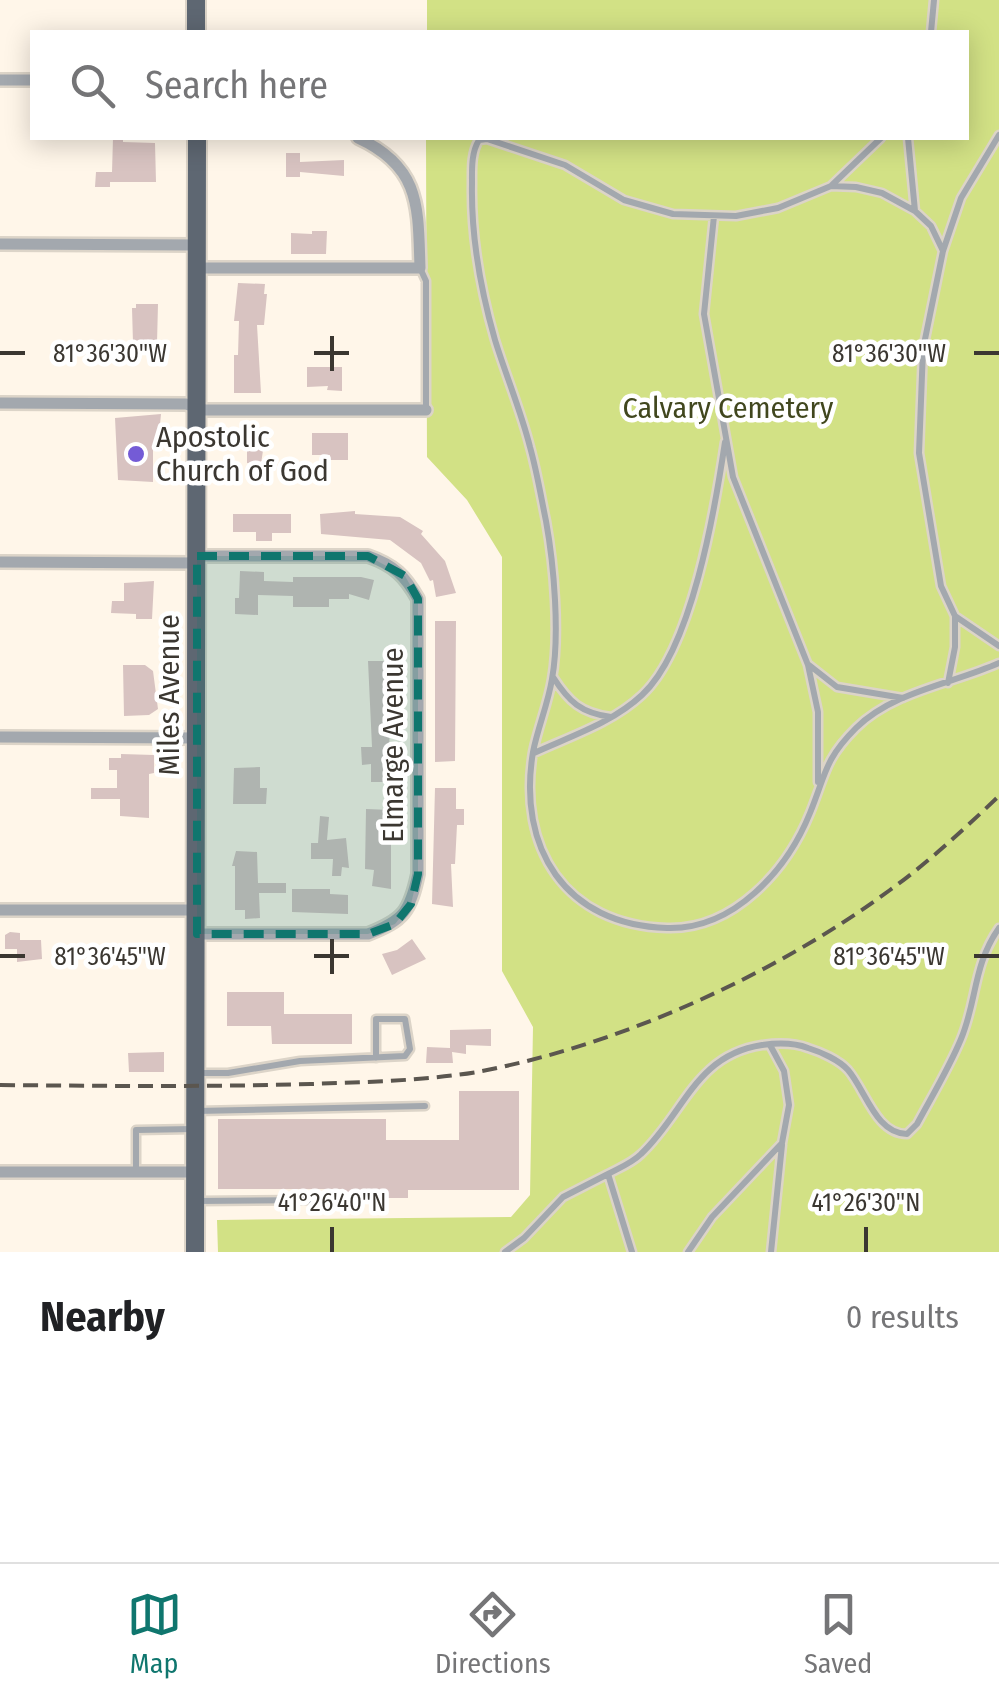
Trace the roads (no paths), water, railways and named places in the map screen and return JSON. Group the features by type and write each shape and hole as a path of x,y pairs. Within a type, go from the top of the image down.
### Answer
{"main road":[{"path":"196,0 196,30"},
{"name":"Miles Avenue","path":"196,140 196,1252"}],"street":[{"path":"0,80 30,80"},
{"path":"197,268 420,268 418,202 405,172 384,150 362,140"},
{"path":"0,244 197,245"},
{"path":"0,403 426,410"},
{"name":"Elmarge Avenue","path":"0,562 368,556 388,563 405,576 418,599 418,874 411,904 395,924 368,934 197,934"},
{"path":"0,738 197,738"},
{"path":"0,910 197,910"},
{"path":"0,1172 196,1172"}],"lane":[{"path":"932,30 934,0"},
{"path":"948,683 955,646 955,616 941,586 918,454 923,350 943,252 961,198 999,134"},
{"path":"479,140 475,146 471,210 484,290 494,337 530,446 552,554 553,677 533,754 531,809 544,860 566,889 599,912 637,926 673,928 706,922 748,899 788,859 828,761 856,728 881,706 999,663"},
{"path":"491,140 565,165 624,200 656,211 736,216 778,208 831,186 879,140"},
{"path":"908,140 916,211"},
{"path":"831,186 882,193 916,211 931,226 943,252"},
{"path":"714,216 704,314 726,436 734,477 808,665 818,712 818,790"},
{"path":"420,268 426,281 426,410"},
{"path":"533,754 612,717 644,694 673,650 703,558 726,436"},
{"path":"955,616 999,646"},
{"path":"808,665 837,687 905,698"},
{"path":"553,677 568,700 588,714 612,717"},
{"path":"504,1252 524,1238 562,1197 638,1158 708,1069 731,1055 770,1044 804,1046 846,1068 884,1126 895,1134 907,1134 917,1124 961,1039 975,977 999,928"},
{"path":"196,1073 228,1073 300,1061 376,1058 409,1054 405,1019 376,1019 376,1058"},
{"path":"770,1044 784,1071 789,1105 771,1252"},
{"path":"136,1172 136,1130 196,1120 426,1106"},
{"path":"688,1252 712,1216 782,1144"},
{"path":"608,1174 632,1252"},
{"path":"196,1201 319,1200"}],"railway":[{"path":"0,1085 233,1086 415,1079 477,1072 584,1045 693,1003 797,951 904,879 999,796"}],"place":[{"name":"Apostolic Church of God","path":"136,454"}],"park label":[{"name":"Calvary Cemetery","path":"728,408"}]}
